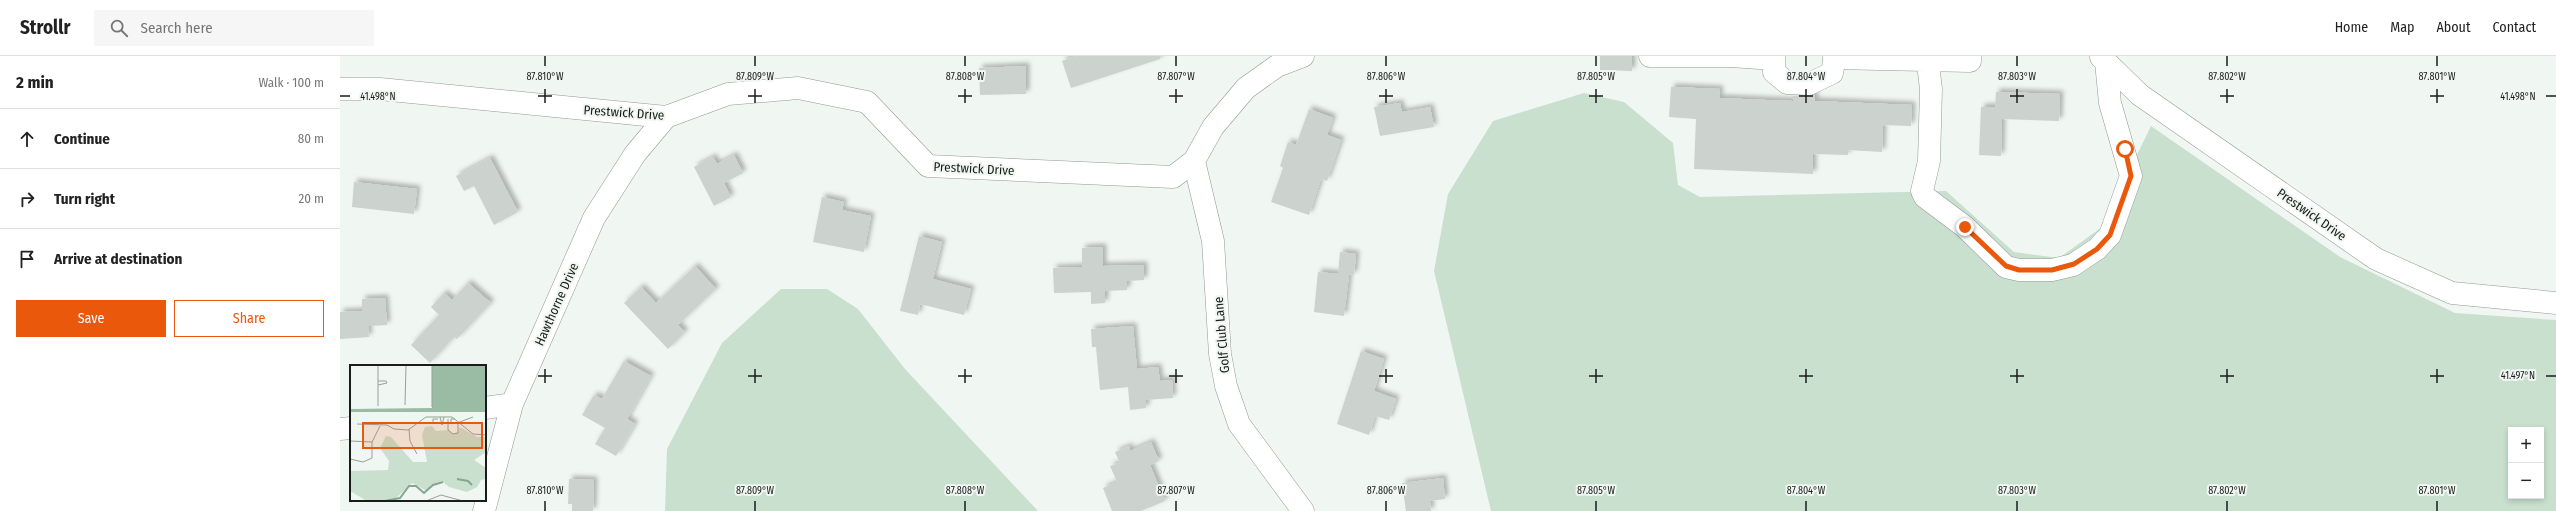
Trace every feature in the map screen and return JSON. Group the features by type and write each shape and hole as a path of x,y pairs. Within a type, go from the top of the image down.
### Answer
{"street":[{"name":"Prestwick Drive","path":"340,89 380,89 666,117 728,94 798,88 867,102 928,166 1173,177 1194,161 1213,127 1246,88 1277,66 1303,56"},
{"path":"1650,56 1774,57 1774,72 1787,83 1809,84 1832,73 1835,57 1927,58 1970,61 1970,56"},
{"path":"1927,58 1931,90 1929,161 1922,191 1925,197 1965,227 2006,266 2019,270 2052,270 2074,264 2097,249 2110,235 2131,176 2110,103 2103,59"},
{"name":"Prestwick Drive","path":"2103,59 2140,94 2376,259 2452,293 2556,303"},
{"name":"Hawthorne Drive","path":"484,511 512,404 594,218 635,154 666,117"},
{"name":"Golf Club Lane","path":"1194,161 1213,241 1220,351 1226,386 1239,424 1303,511"},
{"path":"486,408 512,404"},
{"path":"340,429 350,428"}],"green space":[{"path":"1584,93 1624,102 1673,143 1678,185 1700,197 1946,191 2014,252 2059,258 2102,227 2151,126 2340,257 2455,313 2556,320 2556,511 1491,511 1434,271 1448,194 1493,121"},
{"path":"781,289 827,289 858,309 905,369 1038,511 665,511 667,449 722,343"}],"building":[{"path":"1076,56 1160,56 1160,59 1071,88 1062,61"},
{"path":"1600,56 1632,56 1632,71 1600,70"},
{"path":"1026,66 1026,94 980,95 979,68"},
{"path":"1671,87 1720,89 1719,98 1793,101 1793,96 1815,95 1815,101 1912,105 1911,126 1883,125 1882,152 1848,150 1848,155 1813,154 1813,174 1694,169 1696,119 1669,117"},
{"path":"1996,92 2060,94 2059,121 2002,119 2001,156 1979,155 1981,107 1995,107"},
{"path":"1400,103 1402,112 1430,107 1434,127 1380,136 1374,107"},
{"path":"1309,109 1333,118 1327,135 1341,140 1327,181 1321,179 1309,215 1271,202 1283,168 1280,166 1288,142 1296,145"},
{"path":"734,155 743,173 724,183 731,197 714,206 694,167 713,157 717,164"},
{"path":"490,158 518,212 494,225 474,186 464,191 456,176"},
{"path":"354,182 417,189 414,214 352,207"},
{"path":"822,197 844,202 842,210 871,216 864,252 813,242"},
{"path":"919,236 942,242 933,279 971,289 964,315 920,304 918,315 900,311"},
{"path":"1103,247 1103,266 1144,265 1144,280 1127,281 1127,290 1105,291 1105,303 1091,304 1091,292 1054,293 1053,268 1082,267 1082,248"},
{"path":"1340,252 1356,254 1354,275 1338,273"},
{"path":"695,266 716,289 678,325 685,332 668,349 624,303 641,287 656,303"},
{"path":"1318,272 1349,275 1344,316 1314,312"},
{"path":"468,283 491,303 457,339 454,337 430,363 411,345 439,315 431,307 444,293 452,300"},
{"path":"385,298 387,325 368,326 369,337 340,339 340,312 362,311 362,299"},
{"path":"1133,326 1137,369 1158,367 1160,381 1172,380 1173,398 1146,400 1146,408 1130,410 1128,387 1100,390 1096,347 1092,347 1091,329"},
{"path":"1361,351 1384,359 1374,391 1396,399 1389,420 1375,416 1369,435 1337,424"},
{"path":"624,361 651,376 627,419 635,424 616,456 595,444 605,428 582,415 594,395 602,399"},
{"path":"1151,442 1159,461 1150,465 1165,501 1141,511 1112,511 1103,488 1117,482 1110,466 1120,463 1115,452 1129,446 1130,451"},
{"path":"1443,478 1445,499 1430,501 1431,511 1406,511 1402,483"},
{"path":"569,479 594,480 593,511 572,511 572,504 568,504"}],"route":[{"path":"1965,227 2006,266 2019,270 2052,270 2074,264 2097,249 2110,235 2131,176 2125,149"}]}
